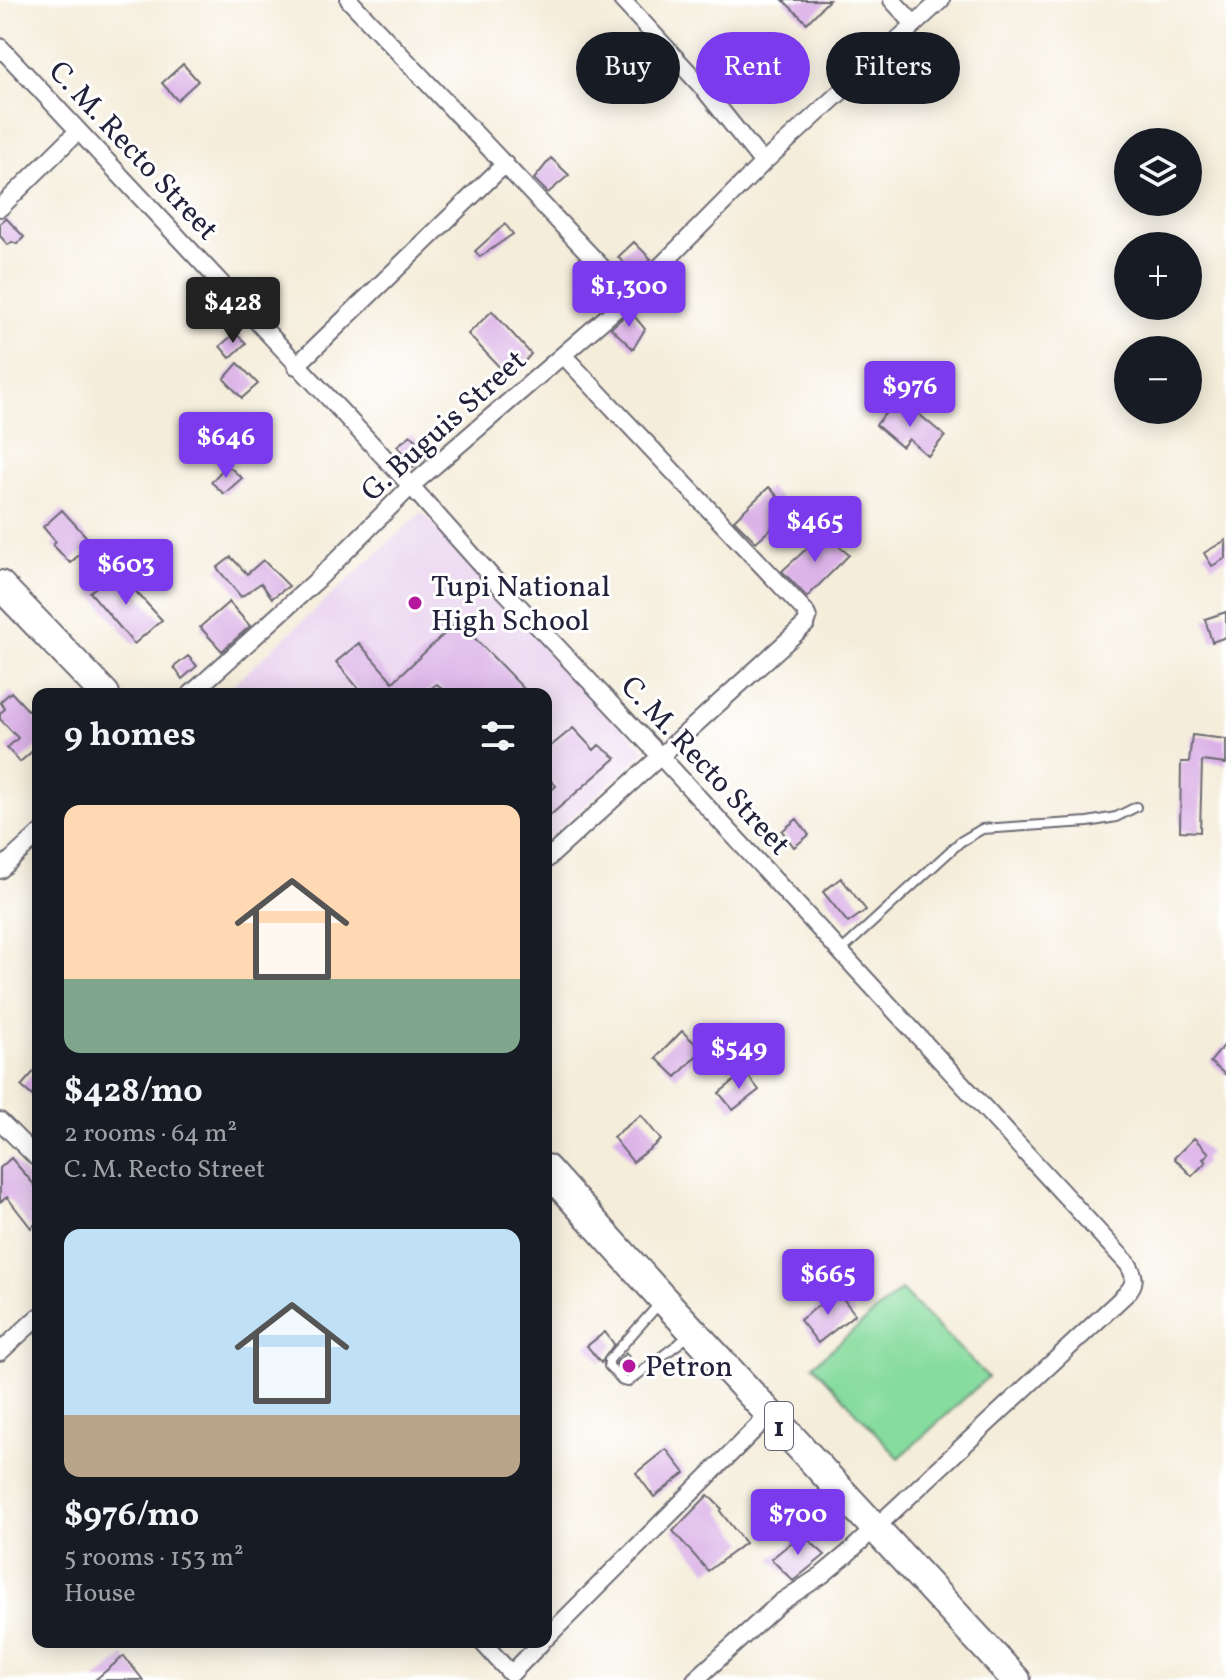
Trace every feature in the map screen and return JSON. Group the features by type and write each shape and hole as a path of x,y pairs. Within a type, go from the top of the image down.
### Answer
{"highway":[{"path":"0,585 99,688"},
{"name":"1","path":"552,1176 1016,1680"}],"street":[{"path":"349,0 630,297"},
{"path":"622,0 704,89 763,163"},
{"path":"892,0 914,24"},
{"name":"G. Buguis Street","path":"198,688 316,581 411,486 630,297 763,163 941,0"},
{"name":"C. M. Recto Street","path":"0,47 411,486 1128,1264 1135,1279 1132,1288 874,1528"},
{"path":"0,208 78,131"},
{"path":"296,366 505,164"},
{"path":"552,855 806,624 808,618 805,611 563,355"},
{"path":"0,870 32,841"},
{"path":"0,1121 32,1153"},
{"path":"0,1352 32,1323"},
{"path":"552,1632 769,1415"},
{"path":"695,1680 781,1602 822,1575 874,1528"},
{"path":"487,1648 511,1674 536,1648"}],"lane":[{"path":"840,952 960,842 982,829 1088,822 1116,817 1136,807"},
{"path":"663,1299 609,1360 609,1366 623,1381 628,1382 694,1332"}],"shaded area":[{"name":"Tupi National High School","path":"422,512 646,751 552,835 552,688 230,688"}],"green space":[{"path":"901,1290 988,1377 899,1458 813,1365"}],"building":[{"path":"783,0 829,0 807,23"},
{"path":"183,64 198,81 177,100 162,83"},
{"path":"551,158 569,175 548,193 534,179"},
{"path":"6,218 24,237 17,244 12,242 8,245 0,236 0,223"},
{"path":"505,224 513,234 480,257 475,251"},
{"path":"634,242 651,259 635,274 618,257"},
{"path":"492,311 531,354 520,367 517,364 507,375 468,334"},
{"path":"630,311 645,329 633,349 611,328"},
{"path":"235,333 246,343 230,358 220,346"},
{"path":"238,363 258,384 242,398 224,379"},
{"path":"908,405 945,436 928,456 909,439 902,447 876,425 888,410"},
{"path":"411,435 431,454 410,469 402,461 406,456 397,446"},
{"path":"227,465 242,478 224,494 211,482"},
{"path":"769,487 791,511 756,542 734,520"},
{"path":"62,510 92,543 70,563 53,545 56,542 43,527"},
{"path":"824,533 849,555 807,597 782,571"},
{"path":"1226,540 1226,558 1212,566 1204,553"},
{"path":"231,557 247,574 263,560 289,586 272,598 261,583 241,597 217,568"},
{"path":"116,570 162,620 134,644 90,592"},
{"path":"229,602 250,626 222,651 200,627"},
{"path":"1226,612 1226,637 1212,642 1205,619"},
{"path":"458,621 523,688 441,688 437,684 431,688 358,688 336,662 359,643 393,682"},
{"path":"188,656 197,666 182,679 174,667"},
{"path":"11,692 32,715 32,751 20,762 7,748 18,738 0,719 0,713 5,709 0,702"},
{"path":"573,728 594,750 599,745 616,758 552,814 552,790 556,786 552,782 552,745"},
{"path":"1192,735 1226,739 1226,764 1202,761 1200,832 1180,831 1181,762 1189,762"},
{"path":"797,819 809,835 794,847 782,831"},
{"path":"841,878 866,910 848,923 823,892"},
{"path":"682,1031 702,1050 676,1077 656,1058"},
{"path":"1226,1043 1226,1075 1210,1062"},
{"path":"745,1072 759,1090 733,1110 719,1093"},
{"path":"32,1074 32,1096 21,1086"},
{"path":"641,1115 661,1140 633,1162 613,1137"},
{"path":"1194,1138 1209,1153 1203,1159 1206,1162 1192,1176 1174,1158"},
{"path":"11,1158 32,1182 31,1228 7,1197 0,1202 0,1168"},
{"path":"837,1291 855,1314 818,1343 800,1320"},
{"path":"605,1332 614,1344 601,1363 587,1346"},
{"path":"626,1353 636,1367 626,1374 616,1363"},
{"path":"666,1449 685,1473 654,1497 636,1473"},
{"path":"708,1495 722,1509 720,1511 745,1543 708,1571 673,1531"},
{"path":"802,1534 825,1555 793,1581 771,1559"},
{"path":"124,1656 143,1680 95,1680"}],"place":[{"name":"Tupi National High School","path":"415,603"},
{"name":"Petron","path":"629,1366"}]}
